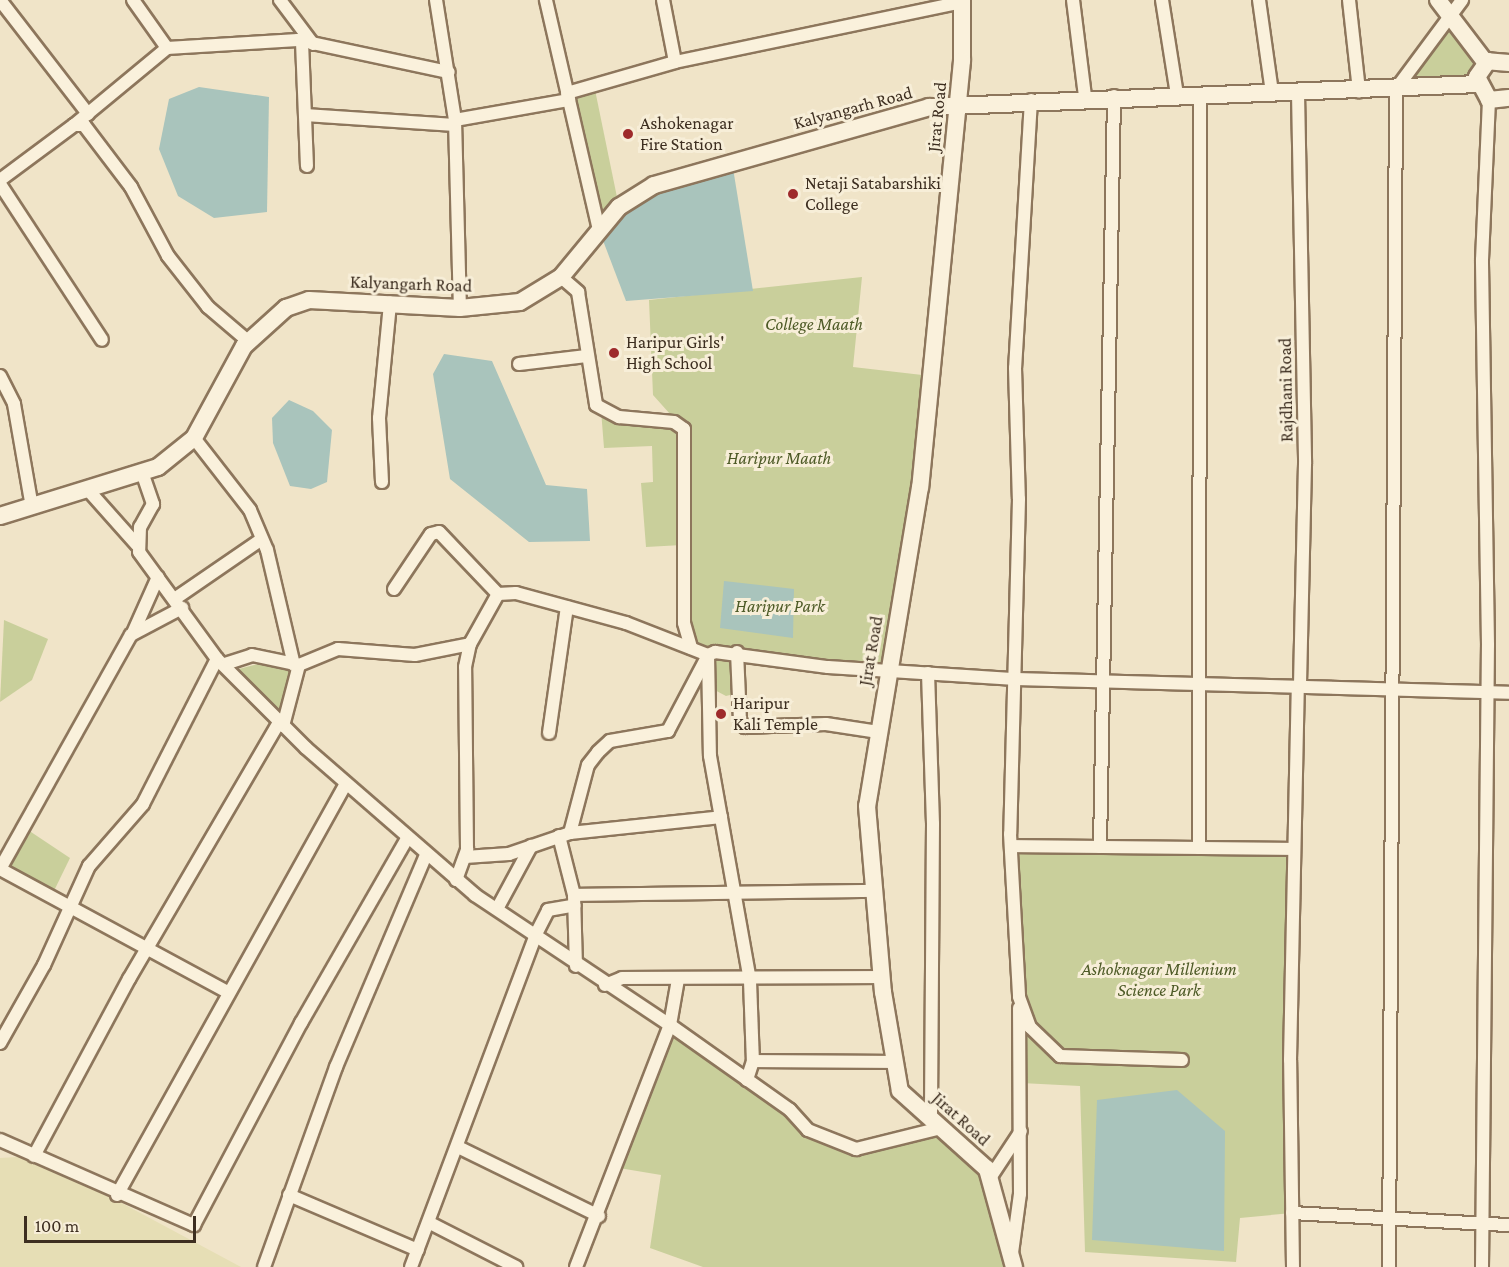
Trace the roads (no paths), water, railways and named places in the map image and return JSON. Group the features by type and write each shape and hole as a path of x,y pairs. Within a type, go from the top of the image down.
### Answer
{"main road":[{"path":"1438,0 1485,63"},
{"name":"Jirat Road","path":"962,1 958,104 920,487 886,670 867,806 882,977 900,1091 987,1169 1014,1264"},
{"path":"1485,63 1509,63"},
{"path":"1485,63 1477,84 1489,100 1509,98"},
{"name":"Kalyangarh Road","path":"0,516 142,475 194,438 248,341 286,308 309,300 460,308 520,302 561,277 599,230 636,193 654,185 892,116 958,104 1114,96 1359,91 1477,84"}],"street":[{"path":"0,0 88,114"},
{"path":"133,0 167,48"},
{"path":"280,0 308,43 305,115 307,166"},
{"path":"436,0 455,122 460,308"},
{"path":"546,0 599,230"},
{"path":"663,0 675,62"},
{"path":"1073,0 1085,97"},
{"path":"1162,0 1178,96"},
{"path":"1259,0 1272,93"},
{"path":"1349,0 1359,91"},
{"path":"1389,1267 1396,89 1462,0"},
{"path":"305,115 455,122 568,97 675,62 962,1"},
{"path":"102,340 0,182 88,114 167,48 308,43 449,72"},
{"name":"Rajdhani Road","path":"1293,1267 1293,849 1305,464 1298,93"},
{"path":"1199,848 1200,95"},
{"path":"1100,847 1105,681 1114,96"},
{"path":"1014,1264 1019,1211 1021,1131 1011,846 1016,679 1015,369 1031,100"},
{"path":"1482,1267 1487,692 1482,260 1489,100"},
{"path":"74,125 84,125 130,188 168,256 195,290 248,341"},
{"path":"561,277 578,292 592,396 601,410 674,422 684,429 683,613 691,648"},
{"path":"382,482 379,418 390,303"},
{"path":"519,364 587,356"},
{"path":"0,376 14,404 32,507"},
{"path":"34,1156 146,949 281,724 297,665 262,539 233,482 194,438"},
{"path":"137,545 153,504 142,475"},
{"path":"89,491 137,545 221,662 281,724 407,839 456,880 536,934 576,966 670,1026 747,1080 808,1130 856,1149 936,1123 933,824 928,673"},
{"path":"394,589 431,534 439,532 498,594 516,593 567,607 708,655 737,652 886,670 1016,679 1509,693"},
{"path":"133,633 179,603 262,539"},
{"path":"158,577 133,633 0,869 226,991"},
{"path":"456,880 465,857 465,667 470,644 498,594"},
{"path":"549,732 567,607"},
{"path":"0,1042 72,908 89,866 143,804 221,662 252,655 297,665 338,649 415,655 470,644"},
{"path":"737,652 740,721 745,727 826,724 878,732"},
{"path":"708,655 710,756 750,981 753,1061 747,1080"},
{"path":"576,966 574,900 564,834 588,765 610,741 668,731 708,655"},
{"path":"117,1195 226,991 346,783"},
{"path":"465,857 531,846 564,834 721,817"},
{"path":"0,1140 186,1226 201,1220 301,1023 407,839"},
{"path":"497,909 531,846"},
{"path":"1011,846 1293,849"},
{"path":"264,1267 289,1195 426,855"},
{"path":"411,1267 430,1222 536,934 548,910 574,900 735,897 874,891"},
{"path":"605,985 622,978 750,981 882,977"},
{"path":"576,1267 599,1216 670,1026 678,979"},
{"path":"1018,998 1030,1027 1060,1056 1182,1060"},
{"path":"753,1061 896,1062"},
{"path":"990,1178 1021,1131"},
{"path":"458,1147 599,1216"},
{"path":"289,1195 418,1250"},
{"path":"1293,1213 1509,1225"},
{"path":"430,1222 516,1267"}],"water":[{"path":"199,87 269,97 267,212 214,218 178,196 159,149 169,99"},
{"path":"732,162 753,291 626,301 599,230 619,207"},
{"path":"444,354 492,361 546,485 587,489 590,541 529,542 450,479 433,374"},
{"path":"289,400 313,411 332,430 327,482 311,489 290,486 273,443 272,418"},
{"path":"724,581 794,589 793,638 720,628"},
{"path":"1177,1090 1225,1131 1224,1251 1092,1240 1097,1100"}],"place":[{"name":"Ashokenagar Fire Station","path":"628,134"},
{"name":"Netaji Satabarshiki College","path":"793,194"},
{"name":"Haripur Girls' High School","path":"614,353"},
{"name":"Haripur Kali Temple","path":"721,714"}],"park label":[{"name":"College Maath","path":"814,324"},
{"name":"Haripur Maath","path":"779,458"},
{"name":"Haripur Park","path":"780,606"},
{"name":"Ashoknagar Millenium Science Park","path":"1159,980"}]}
